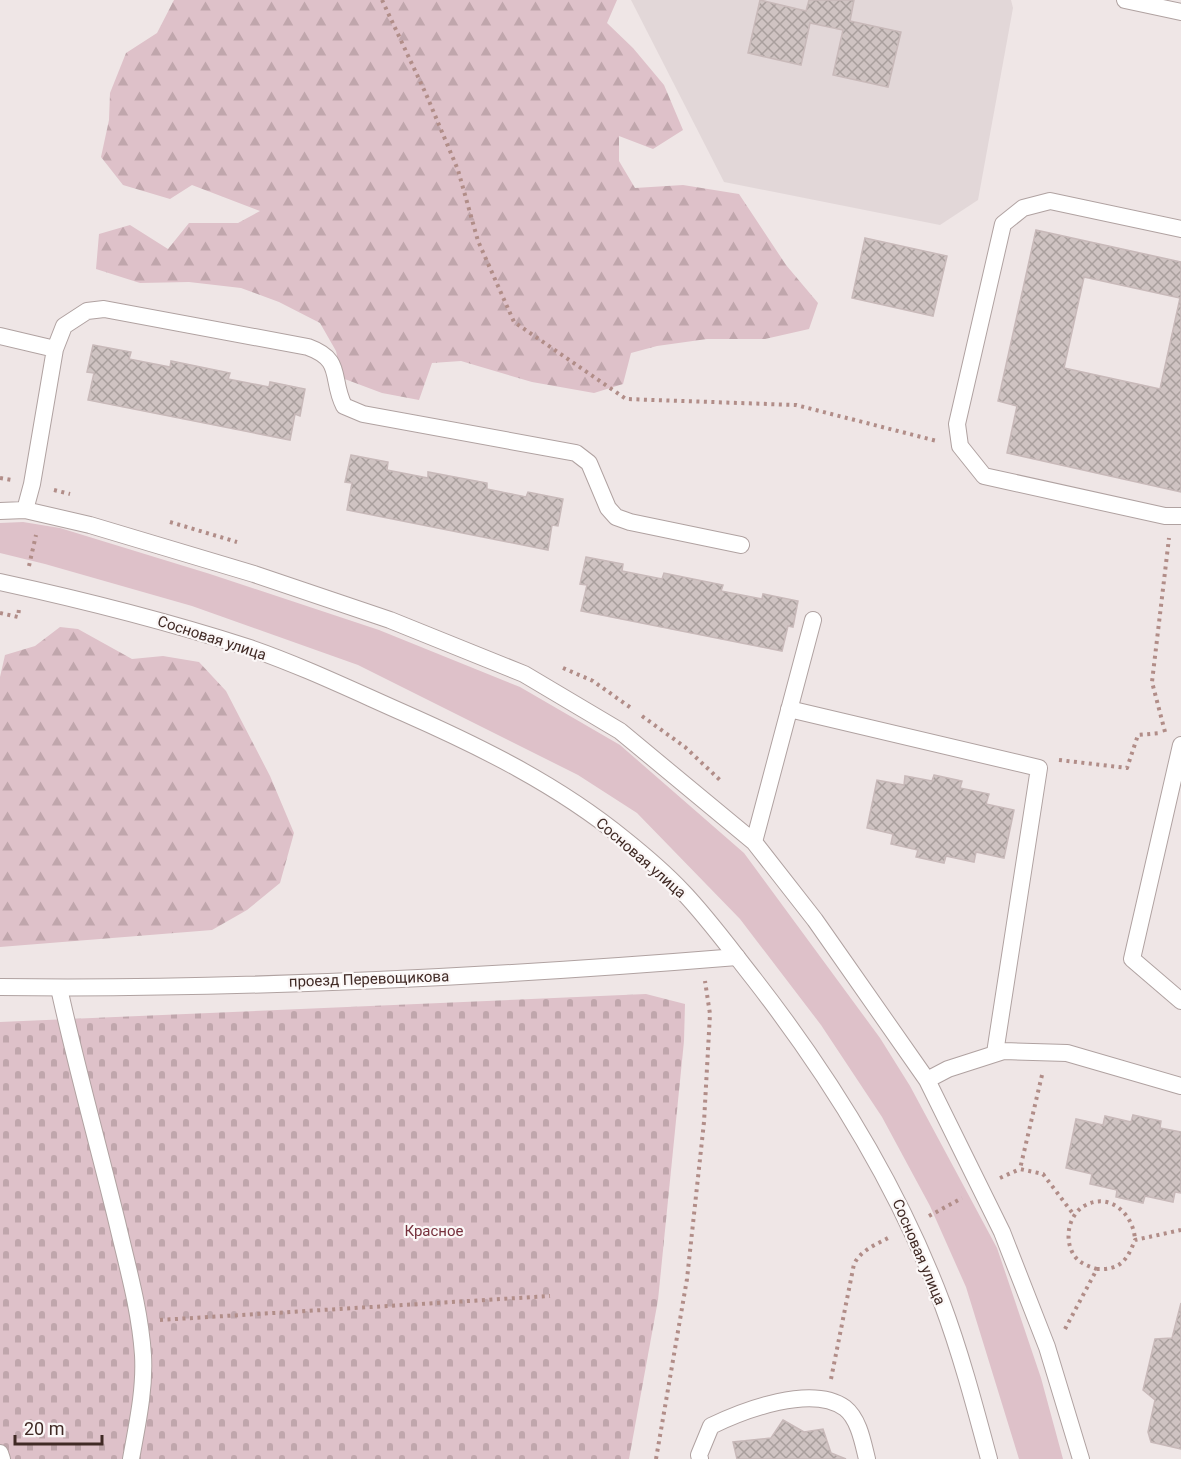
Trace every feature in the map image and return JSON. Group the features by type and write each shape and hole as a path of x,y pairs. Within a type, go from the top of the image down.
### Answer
{"street":[{"path":"1125,0 1181,12"},
{"path":"1176,516 984,476 960,446 957,424 1003,224 1023,208 1050,201 1181,229"},
{"path":"33,512 32,484 55,349 64,326 87,311 104,309 308,347 323,353 334,368 338,393 344,406 363,414 576,453 589,463 608,508 616,517 630,522 741,545"},
{"path":"0,336 55,349"},
{"path":"0,511 33,512 90,525 254,574 390,620 524,674 620,731 754,842 815,920 927,1080 1002,1232 1047,1347 1081,1459"},
{"name":"Сосновая улица","path":"0,582 148,617 250,648 354,690 457,736 570,798 625,840 682,891 737,957 779,1011 829,1084 866,1144 897,1199 942,1303 974,1402 989,1459"},
{"path":"754,842 813,620"},
{"path":"789,709 1040,768 995,1053"},
{"path":"1177,739 1132,959 1181,1001"},
{"name":"проезд Перевощикова","path":"0,987 59,988 364,981 737,957"},
{"path":"59,988 124,1250 139,1322 143,1357 142,1392 130,1459"},
{"path":"927,1080 948,1069 995,1053 1004,1051 1047,1052 1067,1053 1181,1086"},
{"path":"700,1459 699,1455 711,1426 738,1413 800,1398 826,1400 846,1409 858,1426 867,1459"},
{"path":"0,1453 2,1459"}],"path":[{"path":"382,0 426,94 453,159 478,241 514,322 626,399 796,405 960,446"},
{"path":"0,613 18,616 33,512"},
{"path":"1165,732 1152,682 1176,516"},
{"path":"1040,768 1054,759 1127,768 1138,735 1165,732 1177,739"},
{"path":"656,1459 687,1279 704,1122 710,1014 702,960"},
{"path":"1020,1169 1047,1052"},
{"path":"826,1400 854,1264 858,1256 1020,1169 1043,1174 1074,1215"},
{"path":"1103,1202 1114,1204 1128,1216 1134,1227 1135,1240 1130,1254 1118,1266 1109,1270 1085,1265 1071,1251 1068,1241 1074,1215 1083,1207 1103,1202"},
{"path":"1135,1240 1181,1230"},
{"path":"1065,1330 1097,1269"},
{"path":"139,1322 550,1296"}],"shaded area":[{"path":"631,0 1011,0 1013,8 978,200 940,225 724,182"}],"green space":[{"path":"174,0 617,0 607,23 633,48 664,85 683,130 653,149 619,136 619,161 635,188 683,185 739,194 786,265 818,303 809,329 765,339 707,339 657,346 631,353 623,384 594,393 532,382 461,361 432,363 419,400 382,393 342,378 336,351 320,323 279,302 241,288 189,282 140,283 96,269 99,234 130,225 168,249 189,223 238,223 260,211 192,185 170,199 123,185 101,157 109,120 110,93 126,53 157,33"},
{"path":"23,522 60,528 210,574 379,630 520,687 620,745 744,853 880,1038 910,1086 997,1248 1041,1378 1063,1459 1019,1459 966,1287 930,1206 882,1117 821,1025 740,919 637,813 578,775 358,665 192,606 0,553 0,523"},
{"path":"60,627 78,629 132,659 163,656 199,662 226,691 270,776 294,833 280,883 247,910 212,930 0,947 0,677 5,655 35,646"},
{"name":"Красное","path":"646,994 685,1004 684,1041 658,1300 629,1459 0,1459 0,1022"}],"building":[{"path":"760,0 806,11 809,0 854,0 850,21 901,32 888,87 833,75 843,30 810,23 801,65 748,53"},
{"path":"1036,230 1181,262 1181,492 1007,453 1017,406 998,401","holes":["1084,277 1180,298 1160,389 1064,368"]},
{"path":"865,238 947,256 933,316 852,298"},
{"path":"93,345 131,352 129,359 170,367 171,361 230,373 228,379 269,387 270,382 305,389 300,416 295,414 290,440 88,400 94,373 87,372"},
{"path":"351,455 388,462 387,470 428,478 428,472 487,483 487,489 526,497 528,492 563,499 558,526 552,525 548,550 347,510 352,483 345,482"},
{"path":"586,557 623,564 622,571 662,579 664,573 723,585 721,591 762,599 763,594 798,601 793,627 788,626 782,651 581,611 587,585 580,584"},
{"path":"934,775 962,781 960,788 989,794 986,804 1014,810 1004,858 976,852 974,862 946,856 944,863 916,857 918,850 891,844 893,834 867,828 877,780 904,785 905,776 932,781"},
{"path":"1133,1115 1161,1121 1160,1128 1181,1132 1181,1193 1175,1192 1173,1202 1145,1196 1143,1203 1116,1197 1117,1190 1090,1184 1092,1174 1066,1168 1076,1119 1103,1125 1105,1116 1131,1122"},
{"path":"1181,1303 1181,1449 1151,1442 1148,1432 1155,1400 1143,1390 1155,1339 1172,1338"},
{"path":"783,1420 804,1432 823,1429 831,1453 846,1459 737,1459 733,1442 771,1438"}]}
